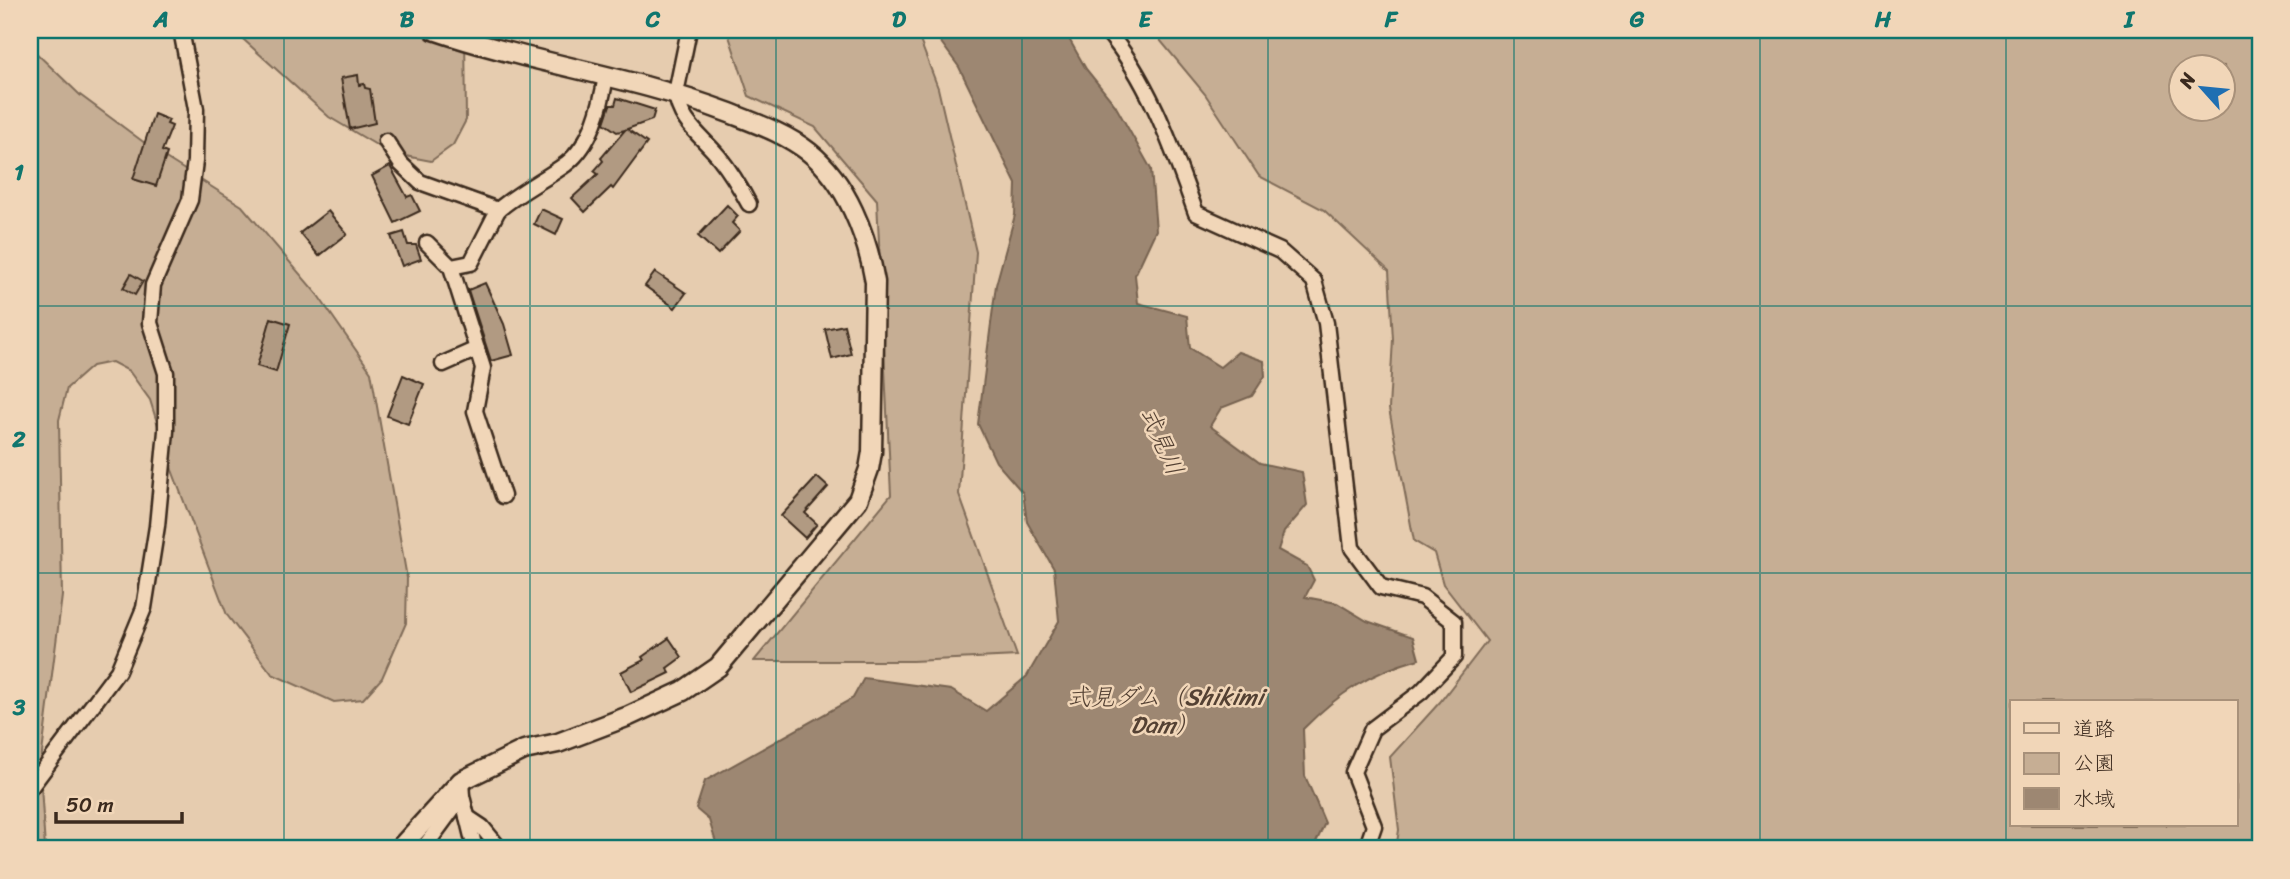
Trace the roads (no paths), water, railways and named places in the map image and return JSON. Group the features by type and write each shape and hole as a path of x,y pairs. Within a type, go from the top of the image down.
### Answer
{"street":[{"path":"30,788 118,671 144,608 157,526 166,431 166,373 150,323 153,285 190,200 195,162 196,109 181,30"},
{"path":"399,849 461,789 523,750 558,743 629,716 682,691 718,667 858,500 869,469 875,282 870,255 846,197 810,153 783,136 676,93 479,45 434,30"},
{"path":"690,30 676,93 677,104 688,124 737,180 749,204"},
{"path":"1106,30 1125,51 1171,144 1196,212 1280,251 1314,281 1326,323 1352,548 1381,587 1422,597 1454,622 1454,657 1421,692 1372,729 1353,772 1374,826 1366,849"},
{"path":"451,267 471,263 498,209 525,188 567,163 586,138 600,111 606,76"},
{"path":"386,141 401,164 420,182 498,209"},
{"path":"427,243 451,267 483,368 475,411 503,496"},
{"path":"443,365 477,349"},
{"path":"461,789 475,849"},
{"path":"423,849 461,789"},
{"path":"467,817 482,827 499,849"}],"water":[{"name":"式見ダム（Shikimi Dam）","path":"932,30 1064,30 1086,69 1115,105 1151,169 1156,230 1135,275 1138,303 1187,316 1190,348 1220,367 1238,352 1264,361 1265,376 1252,396 1221,408 1210,426 1260,463 1302,472 1307,505 1284,532 1278,550 1307,566 1314,580 1305,597 1337,603 1367,621 1413,637 1419,659 1385,671 1356,686 1329,705 1303,729 1305,776 1325,823 1313,849 718,849 709,820 696,809 705,781 853,698 864,678 951,690 986,711 1027,676 1059,621 1054,569 1027,522 1023,493 996,462 978,424 996,285 1015,215 1016,184 959,67"}],"water label":[{"name":"式見川","path":"1162,441"}]}
